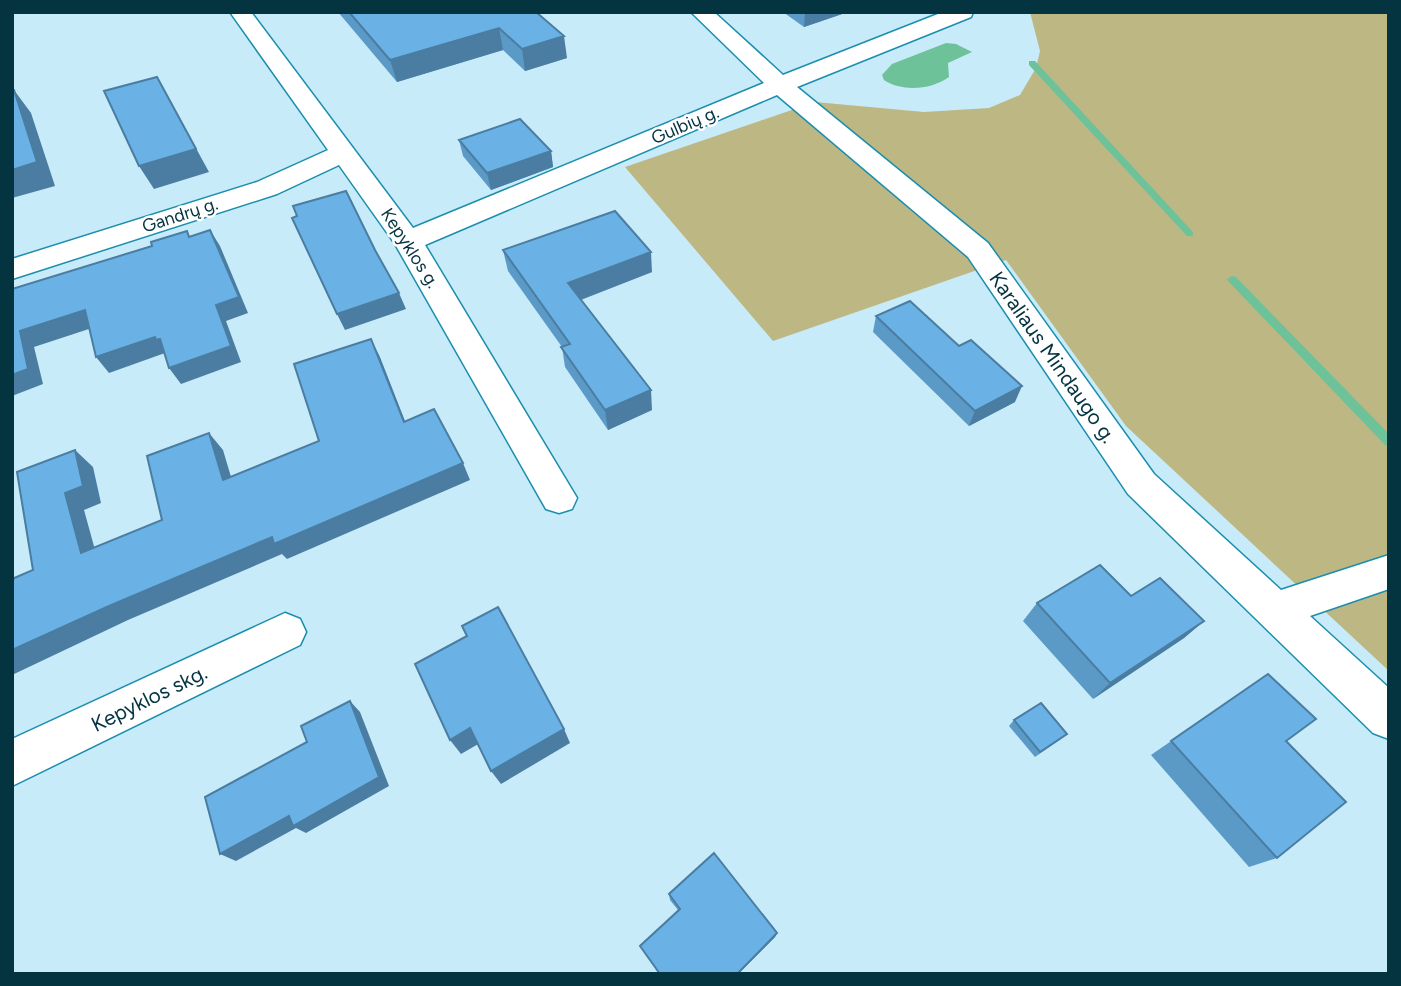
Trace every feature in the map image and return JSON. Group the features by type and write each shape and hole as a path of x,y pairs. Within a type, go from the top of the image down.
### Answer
{"street":[{"name":"Kepyklos g.","path":"240,12 408,241 559,498"},
{"name":"Karaliaus Mindaugo g.","path":"701,12 780,85 978,250 1141,484 1389,718"},
{"name":"Gulbių g.","path":"408,241 780,85 963,12"},
{"name":"Gandrų g.","path":"12,269 267,188 345,152"},
{"path":"1276,610 1389,572"},
{"name":"Kepyklos skg.","path":"12,764 285,632"}],"shaded area":[{"path":"1030,12 1389,12 1389,671 1126,426 1006,260 773,341 625,167 815,102 924,112 989,108 1020,95 1036,68 1040,51"},
{"path":"946,43 956,44 972,52 948,63 949,77 934,85 916,88 891,84 884,80 882,75 892,64"}],"building":[{"path":"349,12 536,12 564,36 522,49 499,28 390,60"},
{"path":"157,77 196,149 139,166 104,91"},
{"path":"12,90 37,162 12,170"},
{"path":"520,119 551,151 487,173 459,140"},
{"path":"346,191 399,293 337,314 292,218 297,216 293,206"},
{"path":"615,211 651,252 568,283 651,390 605,410 561,347 570,344 503,250"},
{"path":"210,230 239,297 216,305 231,346 169,368 160,339 156,340 155,337 96,357 85,310 20,331 28,369 12,375 12,289 152,246 151,242 187,231 189,237"},
{"path":"910,301 959,346 971,340 1022,386 975,411 876,316"},
{"path":"371,339 404,422 434,409 463,463 274,544 272,537 12,650 12,579 33,570 17,472 75,450 83,486 65,493 81,553 162,520 147,456 209,433 223,480 319,441 294,364"},
{"path":"1100,565 1131,596 1160,578 1204,621 1110,683 1037,603"},
{"path":"498,607 564,729 491,771 470,728 450,740 415,664 467,636 462,626"},
{"path":"1268,674 1316,719 1286,741 1346,802 1277,858 1171,741"},
{"path":"350,701 379,777 293,826 289,816 220,854 205,797 307,742 301,726"},
{"path":"1041,703 1067,734 1040,752 1014,720"},
{"path":"714,853 777,933 737,974 660,974 640,946 680,909 669,894"}],"waterway":[{"path":"1032,63 1190,234"},
{"path":"1232,279 1389,442"}]}
